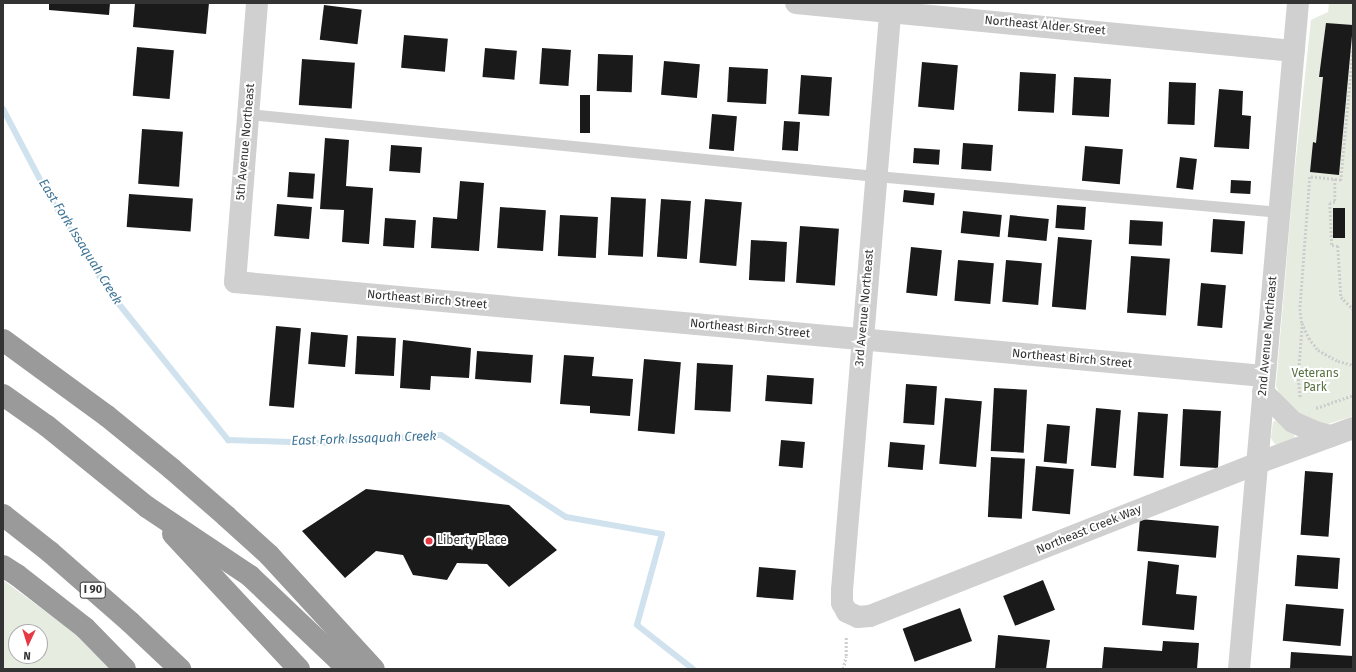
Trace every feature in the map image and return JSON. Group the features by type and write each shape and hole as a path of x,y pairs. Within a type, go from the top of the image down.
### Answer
{"highway":[{"path":"3,340 107,416 172,469 270,555 374,669"},
{"path":"3,395 47,426 147,507 250,576 348,669"},
{"path":"147,507 299,669"},
{"name":"I 90","path":"3,515 56,557 130,622 180,669"},
{"path":"3,566 17,575 85,628 124,669"},
{"path":"3,580 124,669"}],"street":[{"name":"5th Avenue Northeast","path":"235,282 257,3"},
{"name":"Northeast Alder Street","path":"796,3 890,7 1294,51"},
{"name":"2nd Avenue Northeast","path":"1239,669 1298,3"},
{"name":"3rd Avenue Northeast","path":"847,612 842,603 842,590 890,7"},
{"name":"Northeast Birch Street","path":"235,282 862,340 1264,384"},
{"path":"1264,384 1293,422 1315,432 1330,436"},
{"name":"Northeast Creek Way","path":"847,612 858,617 870,616 1258,463 1353,428"}],"lane":[{"path":"248,114 876,176 1279,212"}],"path":[{"path":"1301,400 1298,391 1298,377 1302,322 1301,302 1310,177 1341,180 1353,51"},
{"path":"1335,180 1336,202 1330,202 1332,246 1338,246 1341,297 1353,309"},
{"path":"1302,322 1309,338 1318,350 1338,361 1353,365"},
{"path":"1309,407 1322,406 1353,395"},
{"path":"843,669 846,656 847,612"}],"green space":[{"name":"Veterans Park","path":"1329,3 1353,3 1353,416 1322,426 1306,423 1283,401 1276,386 1293,186 1311,20 1328,12"},
{"path":"1277,420 1294,434 1296,441 1278,446 1274,443 1271,438 1272,429 1273,422"},
{"path":"3,580 49,614 122,669 3,669"}],"building":[{"path":"49,3 110,3 109,15 49,10"},
{"path":"135,3 209,3 206,34 133,27"},
{"path":"324,5 362,10 357,44 320,40"},
{"path":"1326,23 1353,25 1339,175 1310,172 1313,142 1316,143 1323,77 1319,77"},
{"path":"404,35 448,39 445,72 401,68"},
{"path":"137,47 174,50 170,99 133,96"},
{"path":"485,48 517,51 514,80 482,77"},
{"path":"542,48 571,50 568,86 539,84"},
{"path":"598,54 633,55 632,92 597,91"},
{"path":"302,59 355,63 352,109 299,105"},
{"path":"664,61 700,64 697,98 661,95"},
{"path":"922,62 958,65 954,110 918,107"},
{"path":"729,67 768,69 766,104 727,102"},
{"path":"1020,72 1056,74 1054,113 1018,111"},
{"path":"801,75 832,77 829,116 798,114"},
{"path":"1074,77 1111,79 1109,117 1072,115"},
{"path":"1169,82 1196,83 1195,125 1168,124"},
{"path":"1219,89 1243,91 1242,115 1251,116 1249,149 1214,147"},
{"path":"580,95 590,95 590,133 580,133"},
{"path":"712,114 737,116 734,151 709,149"},
{"path":"784,121 800,122 798,151 782,150"},
{"path":"142,129 183,132 179,187 138,184"},
{"path":"325,138 349,140 346,186 373,188 369,244 342,242 344,210 320,209"},
{"path":"963,143 993,145 991,171 961,169"},
{"path":"391,145 422,147 420,173 389,171"},
{"path":"1085,146 1123,149 1120,184 1082,181"},
{"path":"914,148 940,150 939,165 913,163"},
{"path":"1180,157 1197,159 1193,190 1176,188"},
{"path":"289,172 315,174 313,199 287,197"},
{"path":"1231,180 1251,181 1250,194 1230,193"},
{"path":"460,181 484,183 479,251 431,248 433,217 457,219"},
{"path":"904,190 935,193 934,205 903,202"},
{"path":"129,194 193,198 191,231 127,227"},
{"path":"611,197 646,199 643,257 608,255"},
{"path":"661,199 691,201 687,259 657,257"},
{"path":"705,199 742,202 736,266 699,263"},
{"path":"277,204 312,207 309,239 274,236"},
{"path":"1057,205 1086,207 1084,230 1055,228"},
{"path":"500,207 546,210 543,251 497,248"},
{"path":"1333,208 1345,208 1345,238 1333,238"},
{"path":"963,211 1002,215 999,237 961,233"},
{"path":"560,215 598,217 596,258 558,256"},
{"path":"1010,215 1049,219 1046,241 1008,237"},
{"path":"385,218 416,220 414,248 383,246"},
{"path":"1213,219 1245,221 1243,254 1211,252"},
{"path":"1130,220 1163,222 1162,246 1129,244"},
{"path":"800,226 839,229 835,286 796,283"},
{"path":"1058,237 1092,240 1086,310 1052,307"},
{"path":"751,240 787,242 785,282 749,280"},
{"path":"911,247 942,250 937,296 906,293"},
{"path":"1131,256 1170,259 1166,316 1127,313"},
{"path":"958,260 994,263 990,304 954,301"},
{"path":"1006,260 1042,263 1038,305 1002,302"},
{"path":"1201,283 1226,285 1222,328 1197,326"},
{"path":"276,326 301,328 294,408 269,406"},
{"path":"311,332 348,335 345,367 308,364"},
{"path":"357,336 396,338 394,376 355,374"},
{"path":"403,340 471,348 469,378 431,376 430,390 400,388"},
{"path":"477,351 533,355 531,383 475,379"},
{"path":"564,355 594,357 592,376 633,379 630,416 590,413 590,406 560,404"},
{"path":"644,359 681,362 675,434 638,431"},
{"path":"697,363 733,365 730,412 695,410"},
{"path":"767,375 814,378 812,404 765,401"},
{"path":"906,384 937,386 934,425 903,423"},
{"path":"994,388 1027,390 1024,453 991,451"},
{"path":"945,398 982,401 976,467 939,464"},
{"path":"1096,408 1121,410 1116,468 1091,466"},
{"path":"1183,409 1221,411 1218,468 1180,466"},
{"path":"1138,412 1168,414 1163,478 1134,476"},
{"path":"1047,424 1070,426 1067,464 1044,462"},
{"path":"781,440 805,442 803,468 779,466"},
{"path":"890,442 925,445 923,470 888,467"},
{"path":"991,457 1025,459 1022,519 988,517"},
{"path":"1036,466 1074,469 1070,514 1032,511"},
{"path":"1305,471 1333,473 1328,537 1301,535"},
{"name":"Liberty Place","path":"366,489 509,505 557,550 509,587 487,564 457,563 447,580 413,575 403,555 376,551 345,578 302,531"},
{"path":"1140,519 1219,526 1216,558 1137,551"},
{"path":"1297,555 1340,558 1338,589 1295,586"},
{"path":"1148,561 1179,565 1176,594 1197,596 1194,630 1142,625"},
{"path":"759,567 796,570 793,600 756,597"},
{"path":"1043,580 1055,610 1015,626 1003,596"},
{"path":"1286,604 1344,609 1341,646 1283,641"},
{"path":"960,608 972,641 915,662 903,629"},
{"path":"998,635 1050,640 1046,669 995,669"},
{"path":"1163,641 1199,643 1197,669 1102,669 1104,647 1162,651"},
{"path":"1291,652 1353,656 1353,669 1290,669"}],"waterway":[{"name":"East Fork Issaquah Creek","path":"3,109 46,191 110,293 228,440 320,443 441,435 566,517 662,534 637,625 693,669"}],"place":[{"name":"Liberty Place","path":"429,541"}]}
